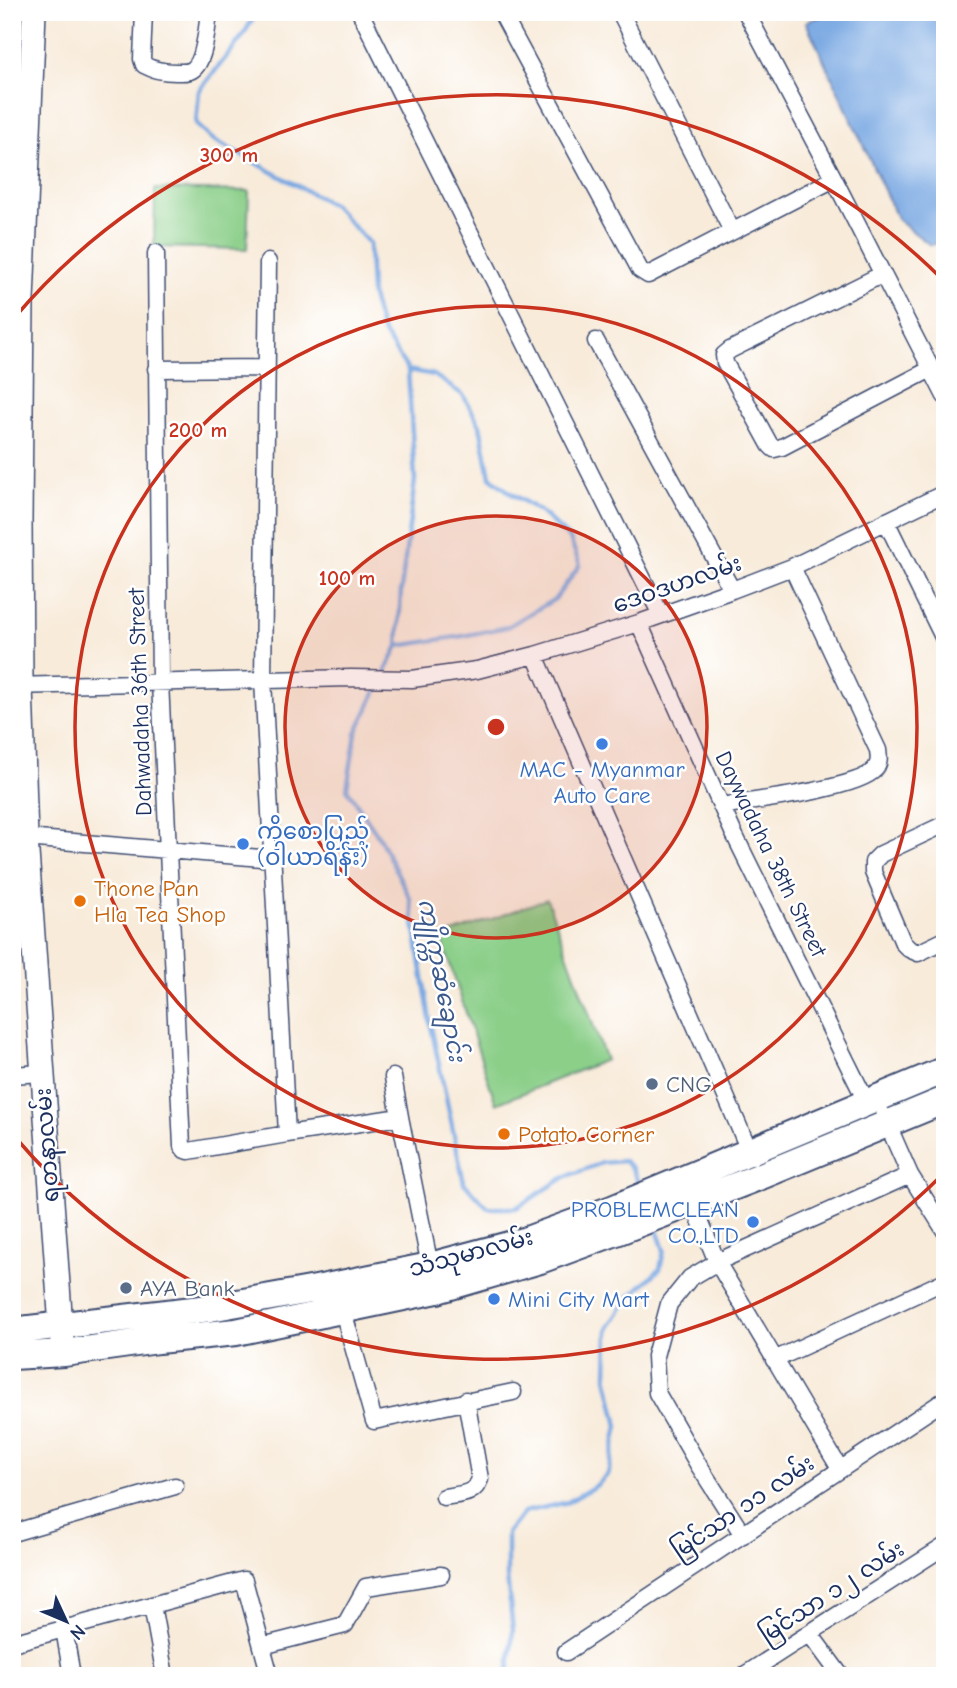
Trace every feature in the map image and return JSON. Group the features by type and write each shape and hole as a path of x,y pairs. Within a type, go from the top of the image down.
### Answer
{"main road":[{"name":"ရတနာလမ်း","path":"34,12 17,301 17,686 26,838 20,880 42,1073 64,1353"},
{"name":"သံသုမာလမ်း","path":"683,1198 750,1151 945,1070"},
{"name":"သံသုမာလမ်း","path":"12,1356 64,1353 236,1332 343,1311 524,1241 616,1220 761,1176 945,1100"},
{"name":"သံသုမာလမ်း","path":"12,1331 210,1308 316,1289 433,1278"}],"street":[{"path":"144,12 143,63 149,68 171,72 187,72 201,60 209,12"},
{"path":"360,12 661,615"},
{"path":"500,12 640,270 648,275 834,179"},
{"path":"620,12 732,231"},
{"path":"746,12 945,396"},
{"name":"Dahwadaha 36th Street","path":"156,253 160,682 182,1146 189,1151 287,1134"},
{"path":"268,261 263,680 287,1134 400,1117"},
{"path":"883,274 730,350 724,355 725,363 769,445 774,449 931,369"},
{"path":"596,341 732,590"},
{"path":"156,369 267,368"},
{"name":"ဒေဝဒဟလမ်း","path":"17,686 412,679 477,670 639,623 732,590 792,567 945,493"},
{"path":"886,521 945,641"},
{"path":"722,806 835,787 871,774 880,759 792,567"},
{"name":"Daywadaha 38th Street","path":"639,623 722,806 872,1101 887,1124 910,1175 945,1231"},
{"path":"535,655 761,1176"},
{"path":"945,824 881,854 873,862 873,872 903,943 909,950 918,953 945,940"},
{"path":"26,838 273,859"},
{"path":"12,1075 42,1073"},
{"path":"393,1077 433,1278"},
{"path":"743,1535 657,1393 655,1356 668,1304 690,1278 717,1262 910,1175"},
{"path":"683,1198 717,1262 840,1469"},
{"path":"774,1360 945,1281"},
{"path":"343,1311 374,1421 513,1392"},
{"path":"444,1497 473,1491 480,1479 466,1400"},
{"name":"မြင်သာ ၁၁ လမ်း","path":"566,1652 945,1400"},
{"path":"12,1533 175,1486"},
{"name":"မြင်သာ ၁၂ လမ်း","path":"743,1676 945,1546"},
{"path":"262,1646 345,1625 366,1587 441,1575"},
{"path":"12,1643 244,1580 270,1676"},
{"path":"152,1605 165,1676"},
{"path":"64,1629 72,1676"},
{"path":"810,1633 841,1676"}],"green space":[{"path":"155,189 249,191 247,249 154,247"},
{"path":"547,899 606,1060 496,1104 441,937"}],"water":[{"path":"832,12 945,12 945,242 930,245 898,220 806,22"}],"waterway":[{"name":"ကျိုက္ကဆံချောင်း","path":"257,12 242,37 199,91 196,124 212,139 333,205 369,243 371,293 381,329 408,370 415,480 401,590 398,646 385,673"},
{"path":"398,646 507,627 555,599 580,565 570,539 541,512 490,477 480,425 463,395 434,375 408,370"},
{"name":"ကျိုက္ကဆံချောင်း","path":"381,681 356,733 347,789 379,837 410,898 431,1026 464,1183 488,1208 516,1208 565,1177 602,1163 624,1161 632,1168 640,1186"},
{"name":"ကျိုက္ကဆံချောင်း","path":"508,1676 513,1630 507,1577 507,1533 524,1512 568,1502 597,1485 608,1474 618,1426 607,1377 608,1329 629,1297 660,1269 664,1250 656,1227"}],"place":[{"name":"MAC - Myanmar Auto Care","path":"602,744"},
{"name":"ကိုစောပြည့် (ဝါယာရိန်း)","path":"243,844"},
{"name":"Thone Pan Hla Tea Shop","path":"80,901"},
{"name":"CNG","path":"652,1084"},
{"name":"Potato Corner","path":"504,1134"},
{"name":"PROBLEMCLEAN CO.,LTD","path":"753,1222"},
{"name":"AYA Bank","path":"126,1288"},
{"name":"Mini City Mart","path":"494,1299"}]}
